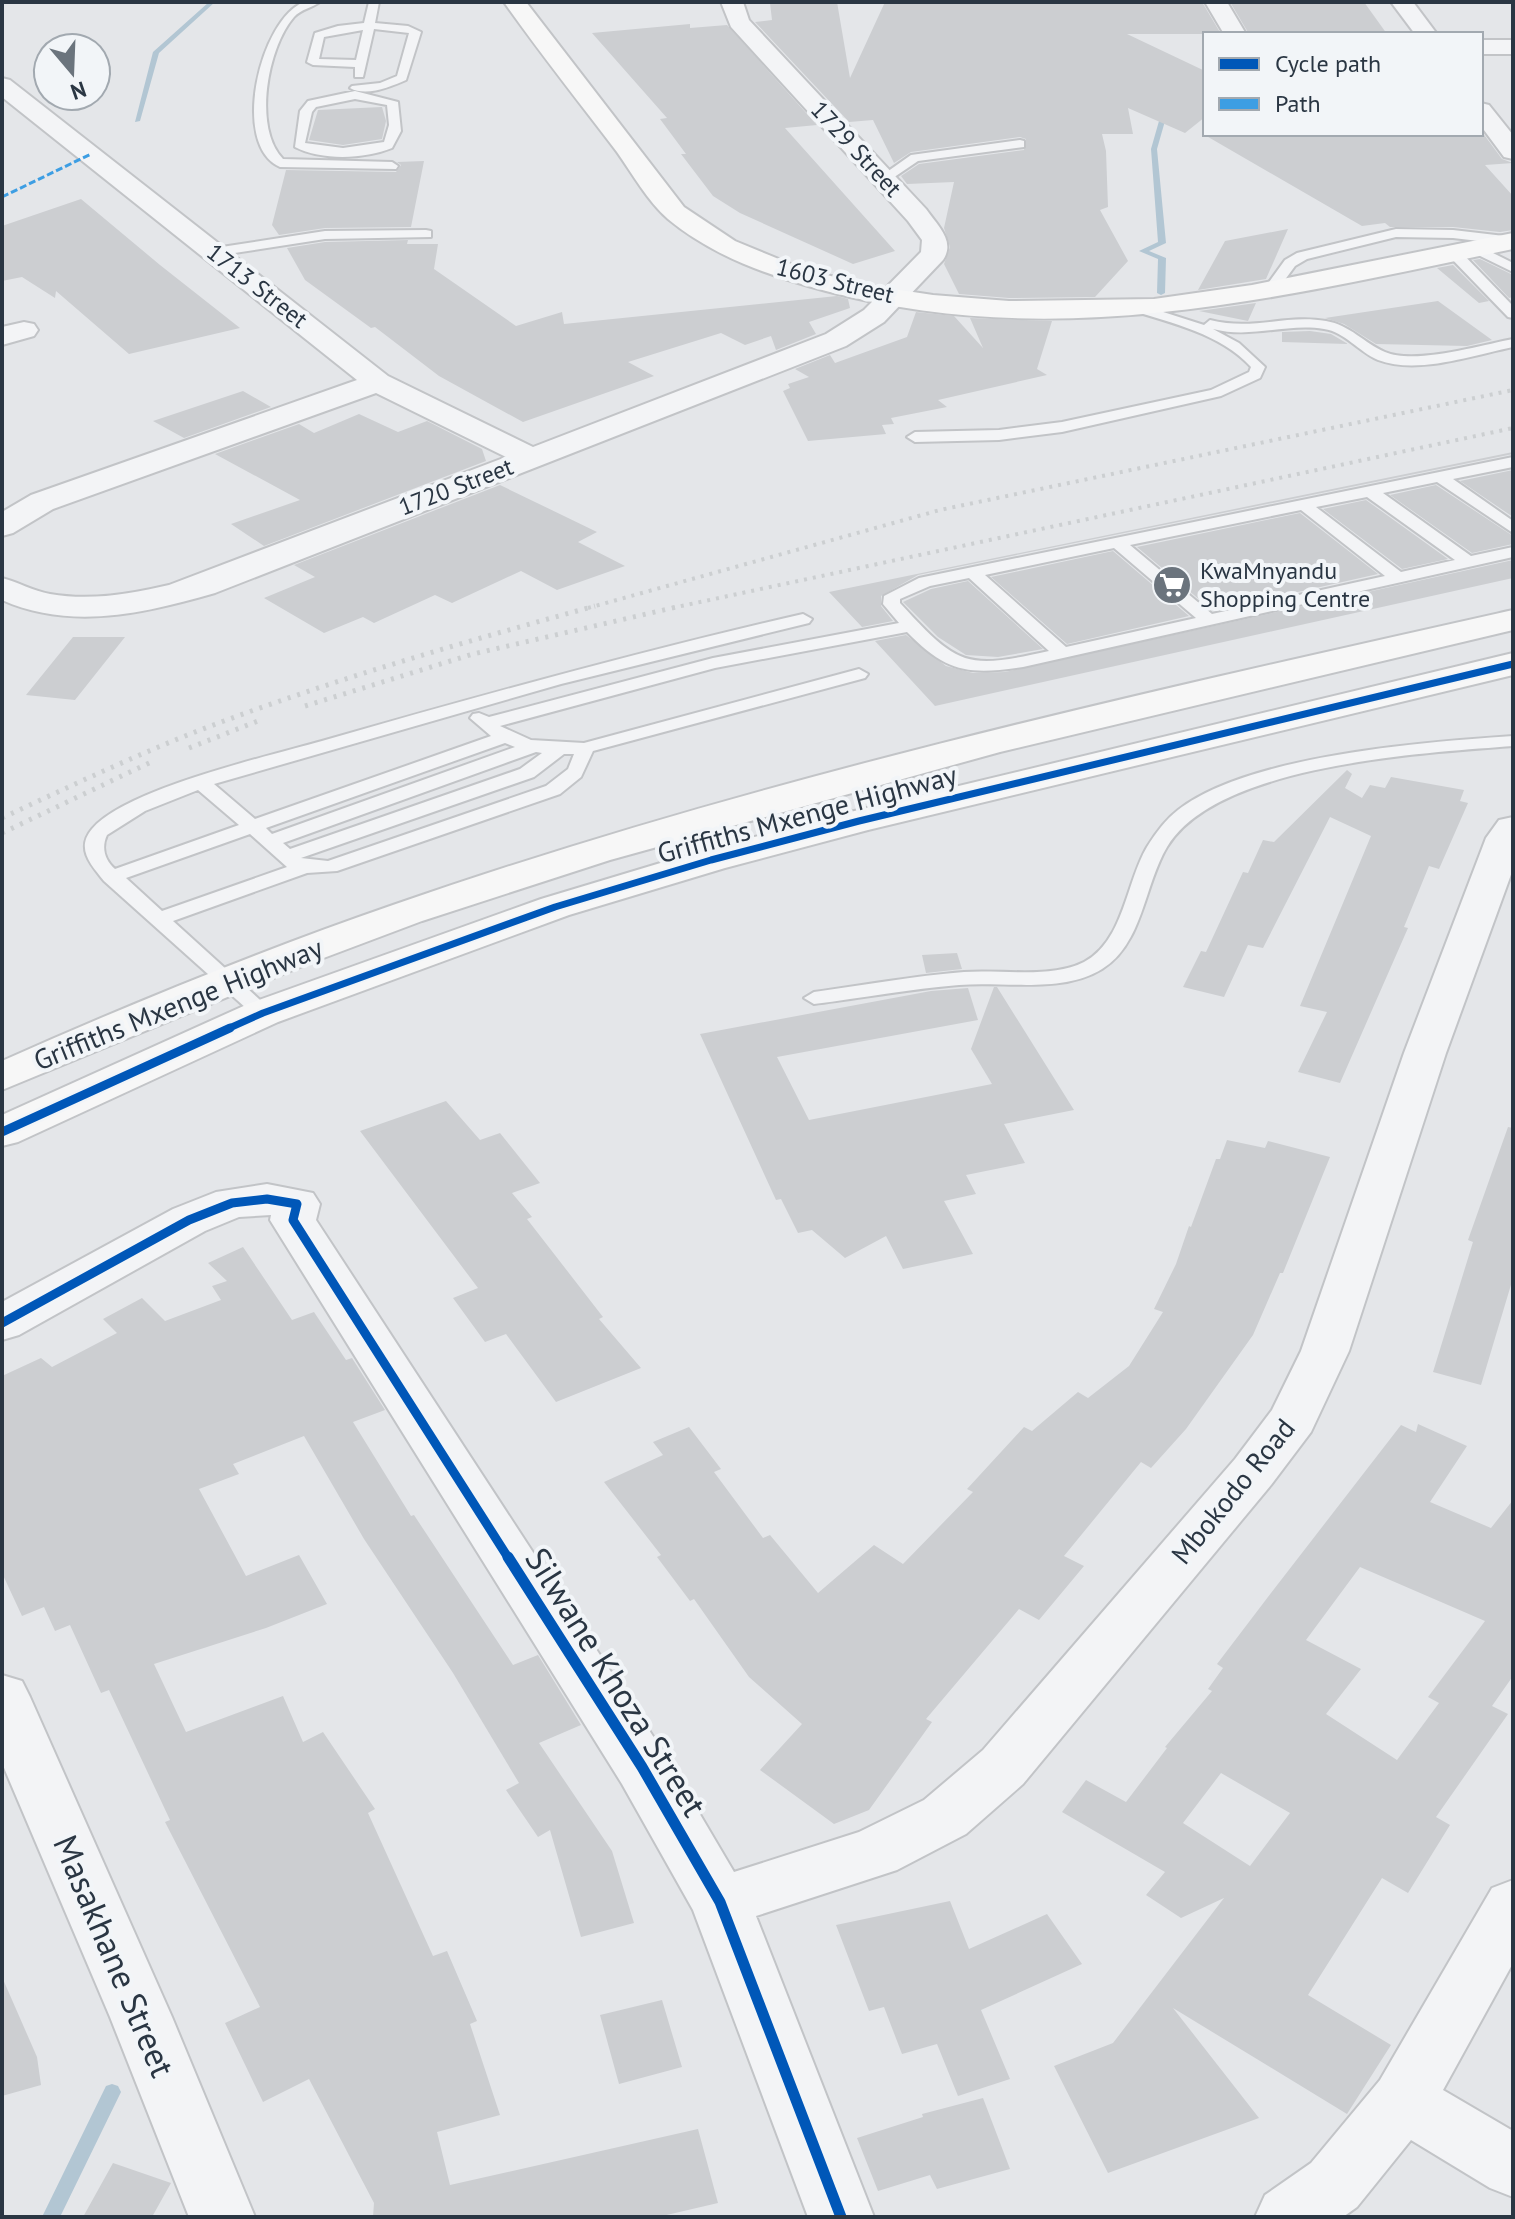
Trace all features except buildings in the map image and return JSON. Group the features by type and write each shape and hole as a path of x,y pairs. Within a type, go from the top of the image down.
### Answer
{"street":[{"name":"1603 Street","path":"515,2 675,212 693,227 754,259 840,287 963,306 1048,309 1163,306 1271,289 1513,241"},
{"name":"1729 Street","path":"732,2 739,22 935,240 934,254 892,297"},
{"path":"1216,2 1234,32"},
{"path":"1402,2 1424,32"},
{"path":"1483,47 1513,47"},
{"name":"1713 Street","path":"2,85 378,382 531,458"},
{"path":"1491,119 1513,152"},
{"name":"1720 Street","path":"2,588 19,597 56,605 113,606 162,599 203,586 836,340 858,328 892,297"},
{"path":"2,526 42,502 378,382"},
{"name":"Griffiths Mxenge Highway","path":"2,1077 227,980 464,894 819,786 1208,689 1513,620"},
{"name":"Griffiths Mxenge Highway","path":"2,1132 263,1013 555,907 711,860 945,800 1513,664"},
{"name":"Mbokodo Road","path":"720,1902 876,1852 945,1817 1003,1767 1253,1472 1293,1419 1325,1351 1425,1053 1505,838 1513,828"},
{"name":"Silwane Khoza Street","path":"2,1323 189,1220 232,1203 267,1199 297,1204 293,1220 642,1767 720,1902 841,2217"},
{"name":"Masakhane Street","path":"2,1697 141,2017 222,2217"},
{"path":"1288,2217 1334,2185 1403,2101 1513,1906"},
{"path":"1403,2101 1513,2166"}],"lane":[{"path":"315,2 292,12 276,40 258,109 264,143 280,163 392,166"},
{"path":"356,92 374,2"},
{"path":"356,92 392,102 395,107 390,144 372,150 319,152 302,148 299,144 306,111 312,104 402,78 415,32 407,27 369,27 321,32 313,62 361,64"},
{"path":"883,179 915,158 1020,144"},
{"name":"1603 Street","path":"1271,289 1290,263 1302,256 1396,233 1440,233 1513,241"},
{"path":"215,252 325,235 426,234"},
{"path":"1466,251 1513,268"},
{"path":"1466,251 1513,314"},
{"path":"1163,306 1234,331 1260,332 1324,325 1346,331 1390,359 1418,359 1513,343"},
{"path":"915,437 999,435 1062,427 1216,393 1255,375 1258,367 1236,347 1182,321 1135,307"},
{"path":"1512,463 925,582 892,596 891,604 911,626 950,658 971,667 1023,662 1513,552"},
{"path":"1440,477 1513,528"},
{"path":"1369,491 1468,562"},
{"path":"1304,505 1398,578"},
{"path":"1118,543 1208,620"},
{"path":"973,573 1062,653"},
{"path":"263,1013 99,865 93,847 98,833 116,818 203,784 464,705 803,619"},
{"path":"485,724 713,663 911,626"},
{"path":"464,705 485,724 530,748 585,748 859,674"},
{"path":"111,877 505,737"},
{"path":"814,998 981,977 1066,974 1096,965 1114,948 1156,848 1186,813 1231,790 1294,770 1454,746 1513,741"},
{"path":"267,842 530,748"},
{"path":"203,784 267,842 296,862 346,864 553,790 573,778 581,766 585,748"},
{"path":"158,919 527,773 558,750"}],"waterway":[{"path":"137,121 156,52 212,2"},
{"path":"1161,106 1162,121 1154,149 1162,243 1143,251 1162,258 1161,293"},
{"path":"51,2217 112,2092"}],"railway":[{"path":"588,608 940,510 1513,390"},
{"path":"677,607 1513,428"},
{"path":"2,818 112,767 224,721 408,659 595,606"},
{"path":"677,607 681,606"},
{"path":"305,706 473,654 677,607"},
{"path":"672,608 677,607"},
{"path":"189,748 263,719"},
{"path":"2,833 151,762"}],"marked path":[{"path":"2,197 91,154"}],"cycle path":[{"path":"2,1132 263,1013 555,907 711,860 859,821 1513,664"},
{"path":"2,1323 189,1220 232,1203 267,1199 297,1204 293,1220 642,1767 720,1902 841,2217"}],"place":[{"name":"KwaMnyandu Shopping Centre","path":"1172,585"}]}
